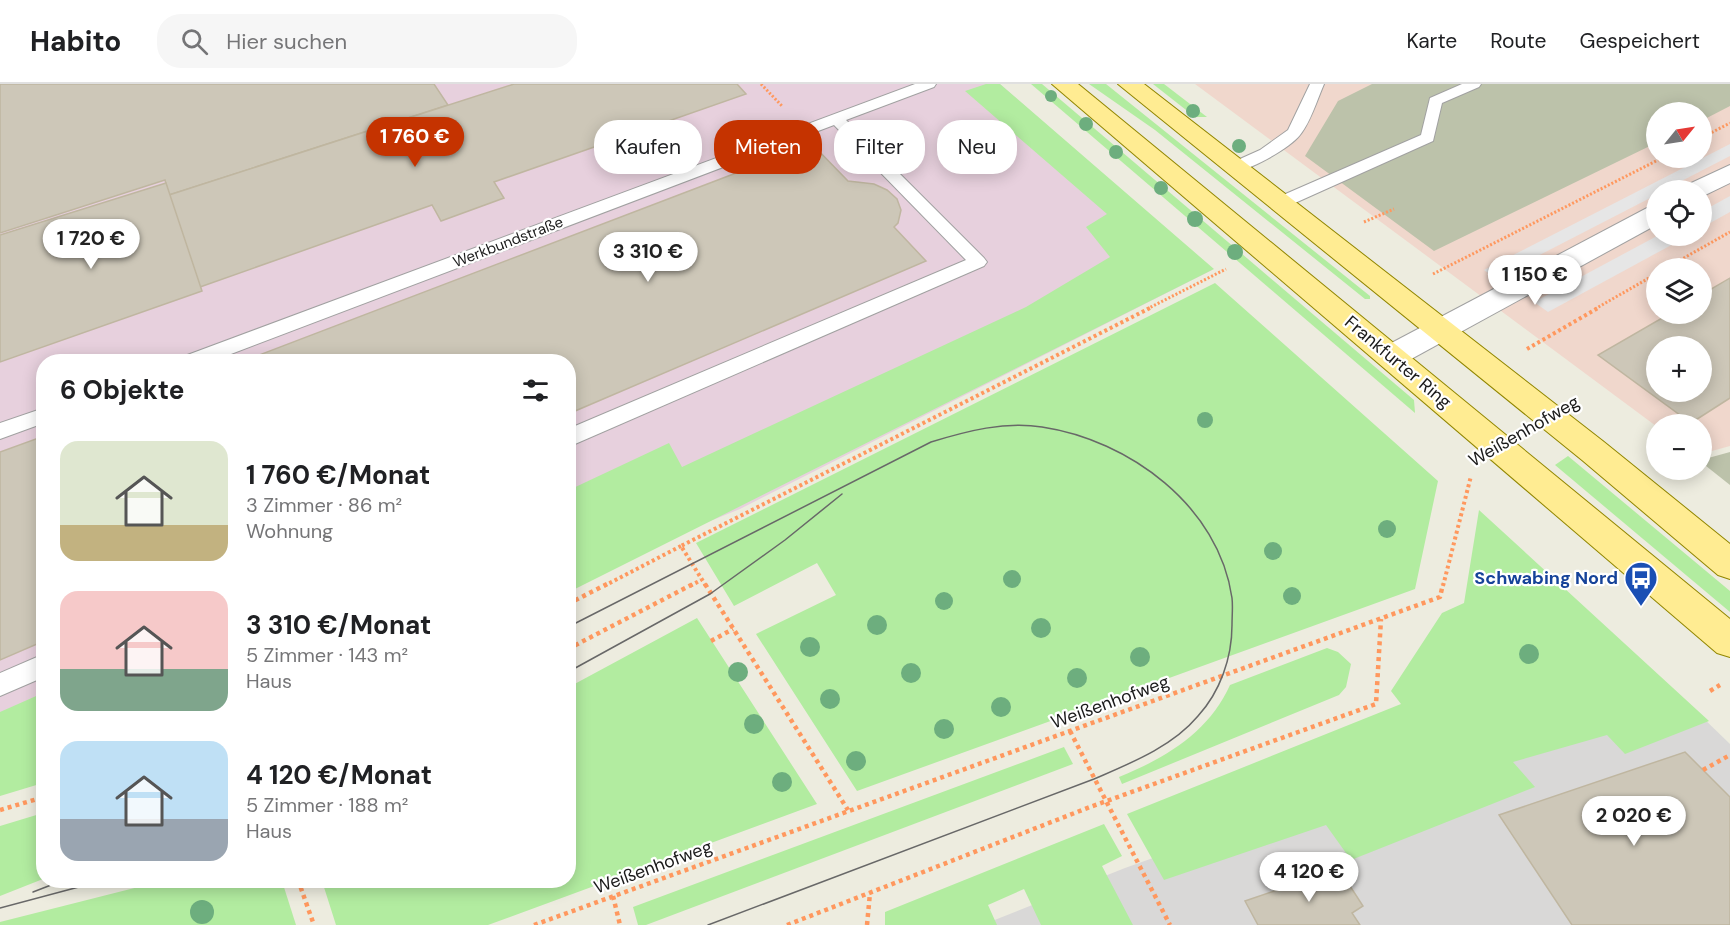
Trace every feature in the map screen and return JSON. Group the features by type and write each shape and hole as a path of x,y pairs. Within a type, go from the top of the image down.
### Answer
{"main road":[{"name":"Frankfurter Ring","path":"1064,84 1730,641"},
{"path":"1130,84 1237,167 1730,564"}],"street":[{"path":"1712,183 1730,173"},
{"path":"1392,356 1646,219"}],"lane":[{"name":"Werkbundstraße","path":"210,354 929,84"},
{"path":"1237,167 1266,153 1294,133 1317,84"},
{"path":"1280,203 1428,138 1435,101 1474,84"},
{"path":"576,435 978,262 836,119"},
{"path":"0,431 36,418"},
{"path":"0,685 36,669"}],"path":[{"path":"1712,132 1730,123"},
{"path":"1430,275 1646,166"},
{"path":"1361,224 1394,209"},
{"path":"1684,258 1730,232"},
{"path":"576,600 1230,268"},
{"path":"1527,349 1646,280"},
{"name":"Weißenhofweg","path":"534,925 1440,597 1471,476 1509,455"},
{"path":"681,546 848,810"},
{"path":"576,645 702,580"},
{"path":"787,925 1106,801 1376,704 1381,619"},
{"path":"711,641 733,629"},
{"path":"1710,691 1720,685"},
{"path":"1070,731 1170,925"},
{"path":"1702,770 1730,755"},
{"path":"0,810 36,799"},
{"path":"301,888 314,925"},
{"path":"867,925 870,892"},
{"path":"613,896 620,925"}],"shaded area":[{"path":"0,84 1000,84 1212,270 740,509 576,575 576,354 36,354 36,774 0,786"},
{"path":"1195,84 1730,84 1730,446 1712,451 1712,414 1646,414 1646,419"},
{"path":"1372,84 1730,84 1730,106 1712,115 1712,102 1646,102 1646,148 1434,251 1305,156 1338,101"},
{"path":"1730,144 1730,156 1712,165 1712,153"},
{"path":"1683,168 1707,168 1683,180 1660,180"},
{"path":"1646,187 1646,200 1495,278 1484,270"},
{"path":"1730,196 1730,212 1712,222 1712,206"},
{"path":"1646,242 1646,246 1670,246 1548,312 1534,302"},
{"path":"1730,452 1730,485 1712,471 1712,457"},
{"path":"1699,714 1730,744 1730,925 982,925 1125,868 1251,823 1511,749"}],"green space":[{"path":"986,84 1000,84 1214,269 576,588 576,487 669,443 682,467 1026,307 1110,257 1086,227 1107,214 1017,136 1017,120 998,120 965,91"},
{"path":"1031,84 1042,84 1414,400 1415,413"},
{"path":"1089,84 1106,84 1370,296 1370,299 1365,299 1155,130"},
{"path":"1153,84 1164,84 1207,117 1195,117"},
{"path":"1215,283 1438,481 1415,589 857,791 756,634 836,595 817,563 734,606 696,543"},
{"path":"1568,456 1730,591 1730,612 1555,465"},
{"path":"1479,510 1709,721 1625,754 1607,735 1513,762 1535,787 1351,860 1326,825 1164,880 1127,814 1401,704 1391,691 1442,613 1464,603"},
{"path":"697,618 817,804 488,925 336,925 324,888 576,888 576,683"},
{"path":"1327,648 1338,652 1351,664 1346,687 1339,695 1122,784 1119,777 1169,752 1198,730 1221,702 1230,685"},
{"path":"36,696 36,785 0,796 0,712"},
{"path":"1064,747 1073,764 646,925 638,925 633,907"},
{"path":"36,815 36,882 0,896 0,826"},
{"path":"1104,824 1122,856 1102,866 1133,925 1041,925 1024,889 988,905 997,925 885,925 885,912"},
{"path":"134,888 284,888 296,925 0,925 0,922"}],"building":[{"path":"0,84 434,84 448,105 169,195 165,180 0,233"},
{"path":"514,84 737,84 746,94 672,120 594,120 594,147 494,182 504,198 441,221 432,205 200,287 169,195"},
{"path":"822,154 834,167 834,174 841,174 848,181 874,184 887,190 897,199 901,210 898,223 894,227 926,261 576,411 576,354 262,354 733,174 822,174"},
{"path":"166,183 202,291 0,362 0,235"},
{"path":"1730,278 1730,398 1705,414 1679,414 1662,402 1712,402 1712,336 1646,336 1646,390 1598,355 1652,324 1712,324 1712,289"},
{"path":"36,439 36,644 0,660 0,452"},
{"path":"1685,752 1730,797 1730,925 1572,925 1499,815"},
{"path":"1339,869 1363,906 1352,913 1360,925 1258,925 1245,901"}],"tram line":[{"path":"576,623 931,442 1000,426 1028,425 1075,434 1107,446 1137,463 1165,483 1189,507 1209,534 1224,565 1232,598 1230,650 1227,662 1206,707 1176,737 1150,753 1094,779 708,925"},
{"path":"576,668 710,594 785,540 842,494"},
{"path":"33,892 43,888"},
{"path":"0,908 75,888"}],"place":[{"name":"Schwabing Nord","path":"1641,607"}]}
